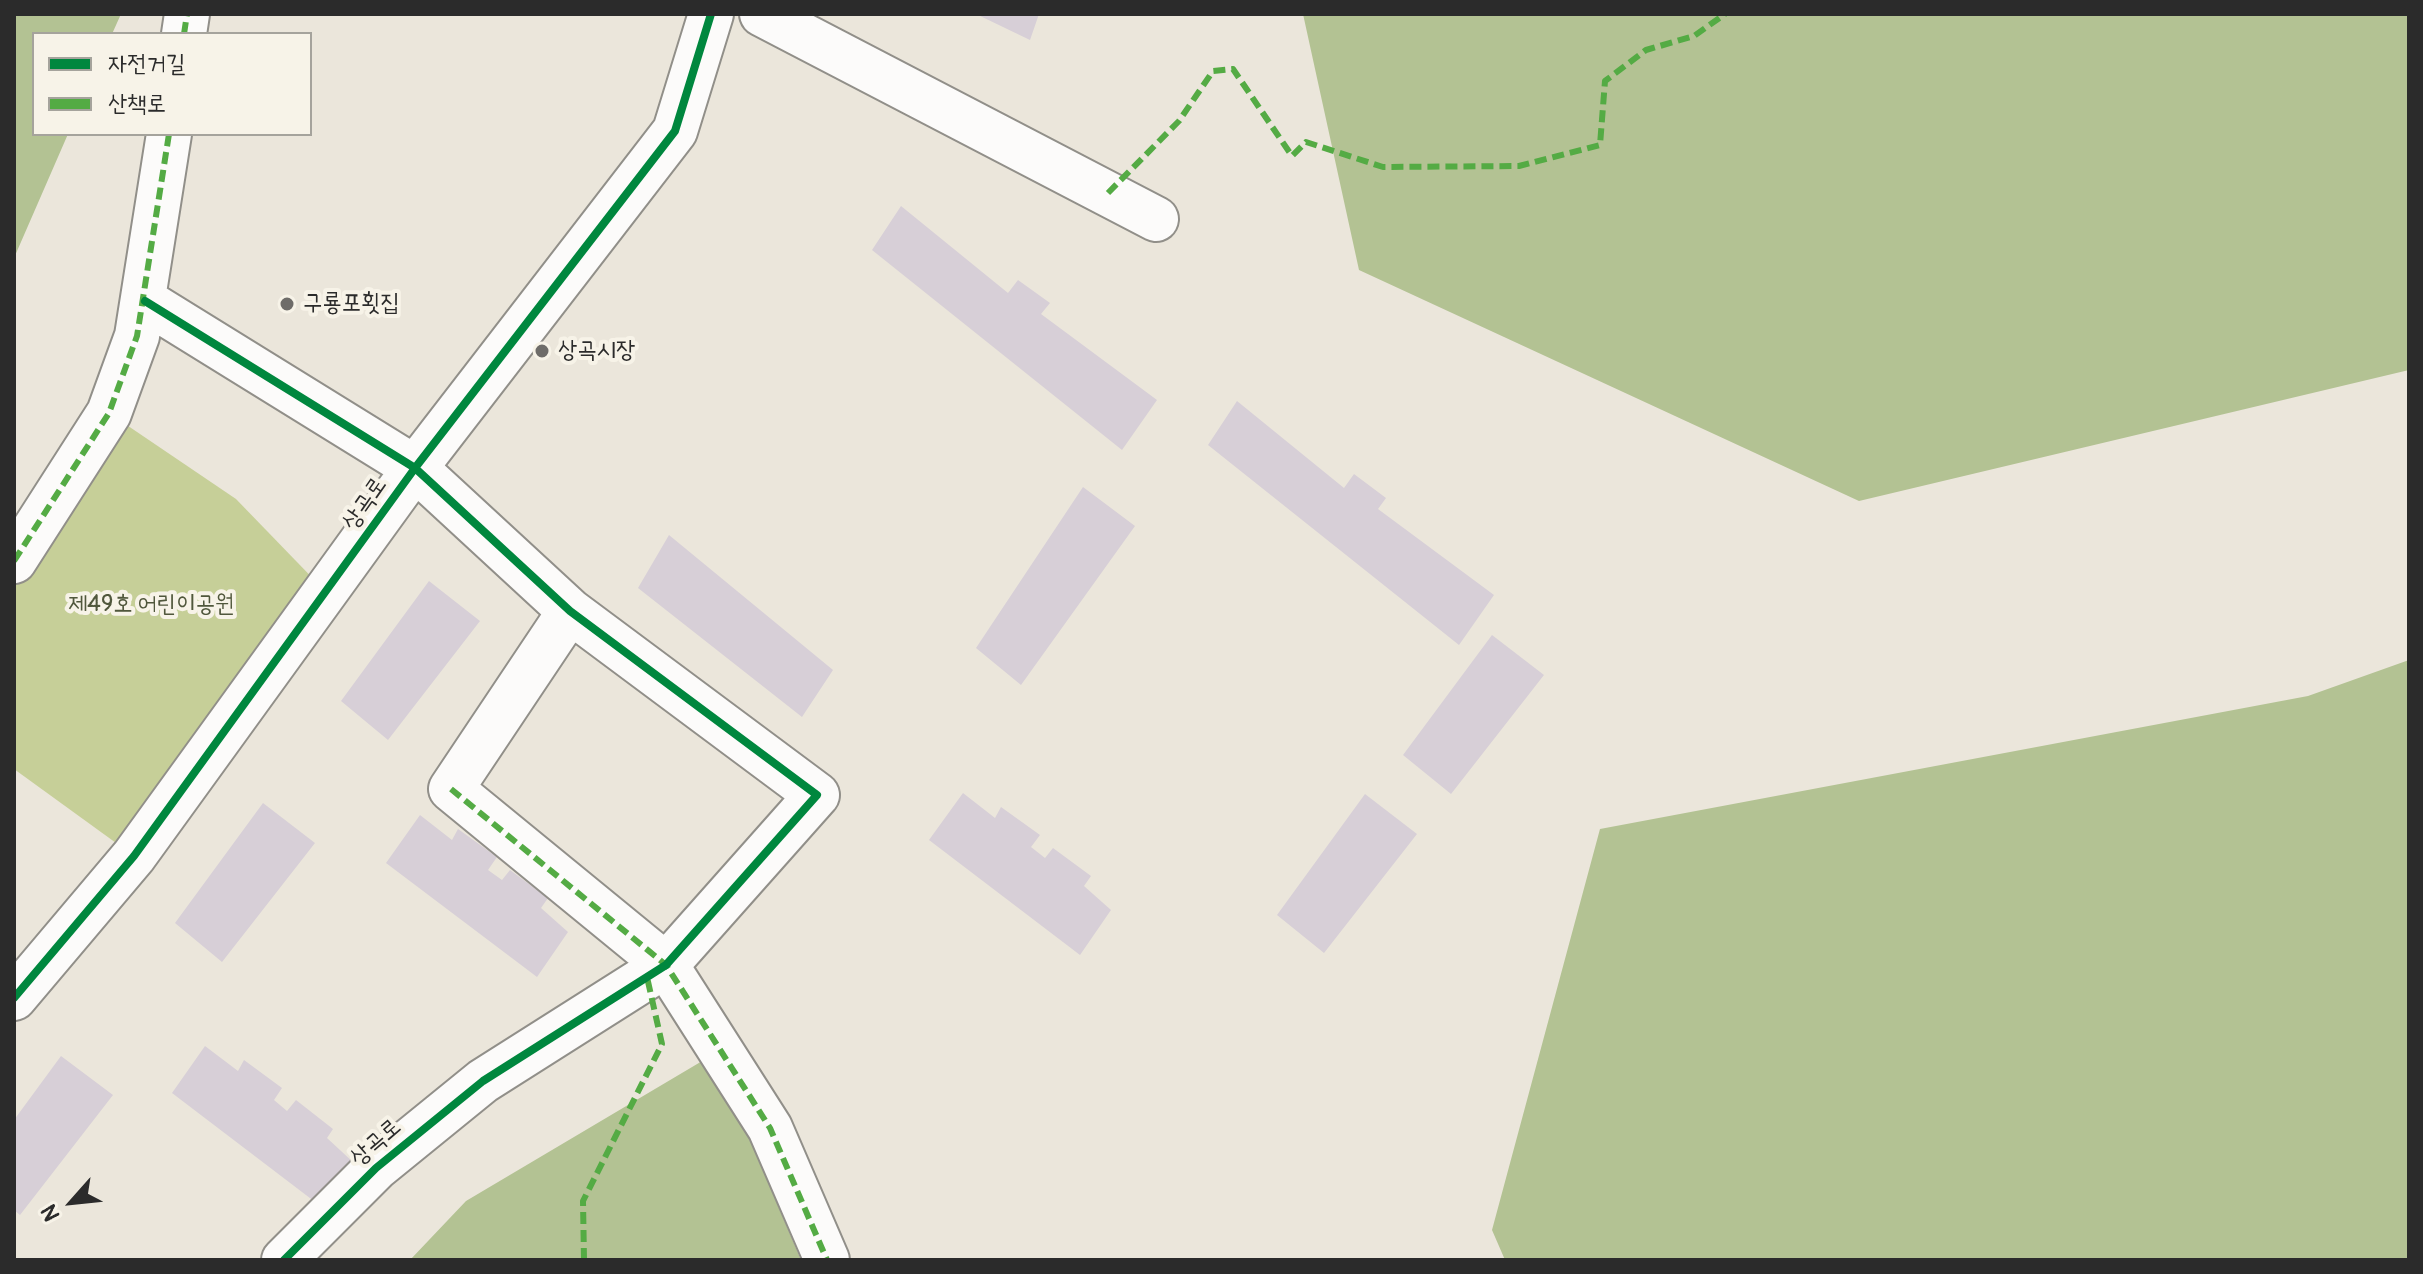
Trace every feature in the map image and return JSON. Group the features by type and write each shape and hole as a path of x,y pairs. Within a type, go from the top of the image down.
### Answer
{"street":[{"name":"상곡로","path":"14,998 134,856 415,468 675,131 711,14"},
{"path":"762,14 1156,219"},
{"path":"14,561 109,413 137,336 145,301 169,136"},
{"path":"145,301 415,468 570,611 451,789 666,965 770,1128 827,1260"},
{"name":"상곡로","path":"284,1260 376,1168 483,1081 666,965 817,795 570,611"}],"green space":[{"path":"14,14 121,14 113,32 32,32 32,136 67,136 14,258"},
{"path":"1303,14 2409,14 2409,370 1859,501 1359,270"},
{"name":"제49호 어린이공원","path":"109,413 236,499 327,593 134,856 14,769 14,561"},
{"path":"2409,660 2409,1260 1505,1260 1492,1230 1600,829 2308,696"},
{"path":"714,1054 801,1260 410,1260 466,1201"}],"building":[{"path":"976,14 1039,14 1030,40"},
{"path":"901,206 1008,293 1018,280 1050,303 1041,314 1157,400 1122,450 872,250"},
{"path":"1237,401 1344,488 1354,474 1386,498 1378,509 1494,595 1459,645 1208,445"},
{"path":"1083,487 1135,526 1021,685 976,648"},
{"path":"669,535 833,670 802,717 638,588"},
{"path":"429,581 480,621 388,740 341,701"},
{"path":"1492,635 1544,675 1451,794 1403,755"},
{"path":"963,793 995,818 1001,807 1040,835 1031,847 1045,858 1053,848 1091,876 1084,886 1111,910 1080,955 929,840"},
{"path":"1365,794 1417,834 1324,953 1277,915"},
{"path":"263,803 315,843 222,962 175,923"},
{"path":"420,815 452,840 458,829 497,857 488,870 502,880 510,870 548,898 541,908 568,932 537,977 386,863"},
{"path":"205,1046 238,1071 244,1060 282,1088 274,1100 287,1111 296,1100 333,1129 327,1138 354,1163 323,1208 172,1093"},
{"path":"61,1056 113,1095 20,1215 14,1210 14,1120"}],"marked path":[{"path":"184,32 187,14"},
{"path":"1108,193 1179,121 1213,71 1233,69 1292,156 1306,142 1383,167 1519,166 1600,145 1605,81 1646,50 1694,36 1725,14"},
{"path":"14,561 109,413 137,336 169,136"},
{"path":"451,789 666,965 770,1128 827,1260"},
{"path":"584,1260 583,1201 662,1044 647,977"}],"cycle path":[{"path":"14,998 134,856 415,468 675,131 711,14"},
{"path":"145,301 415,468 570,611 817,795 666,965 483,1081 376,1168 284,1260"}],"place":[{"name":"구룡포횟집","path":"287,304"},
{"name":"상곡시장","path":"542,351"}]}
